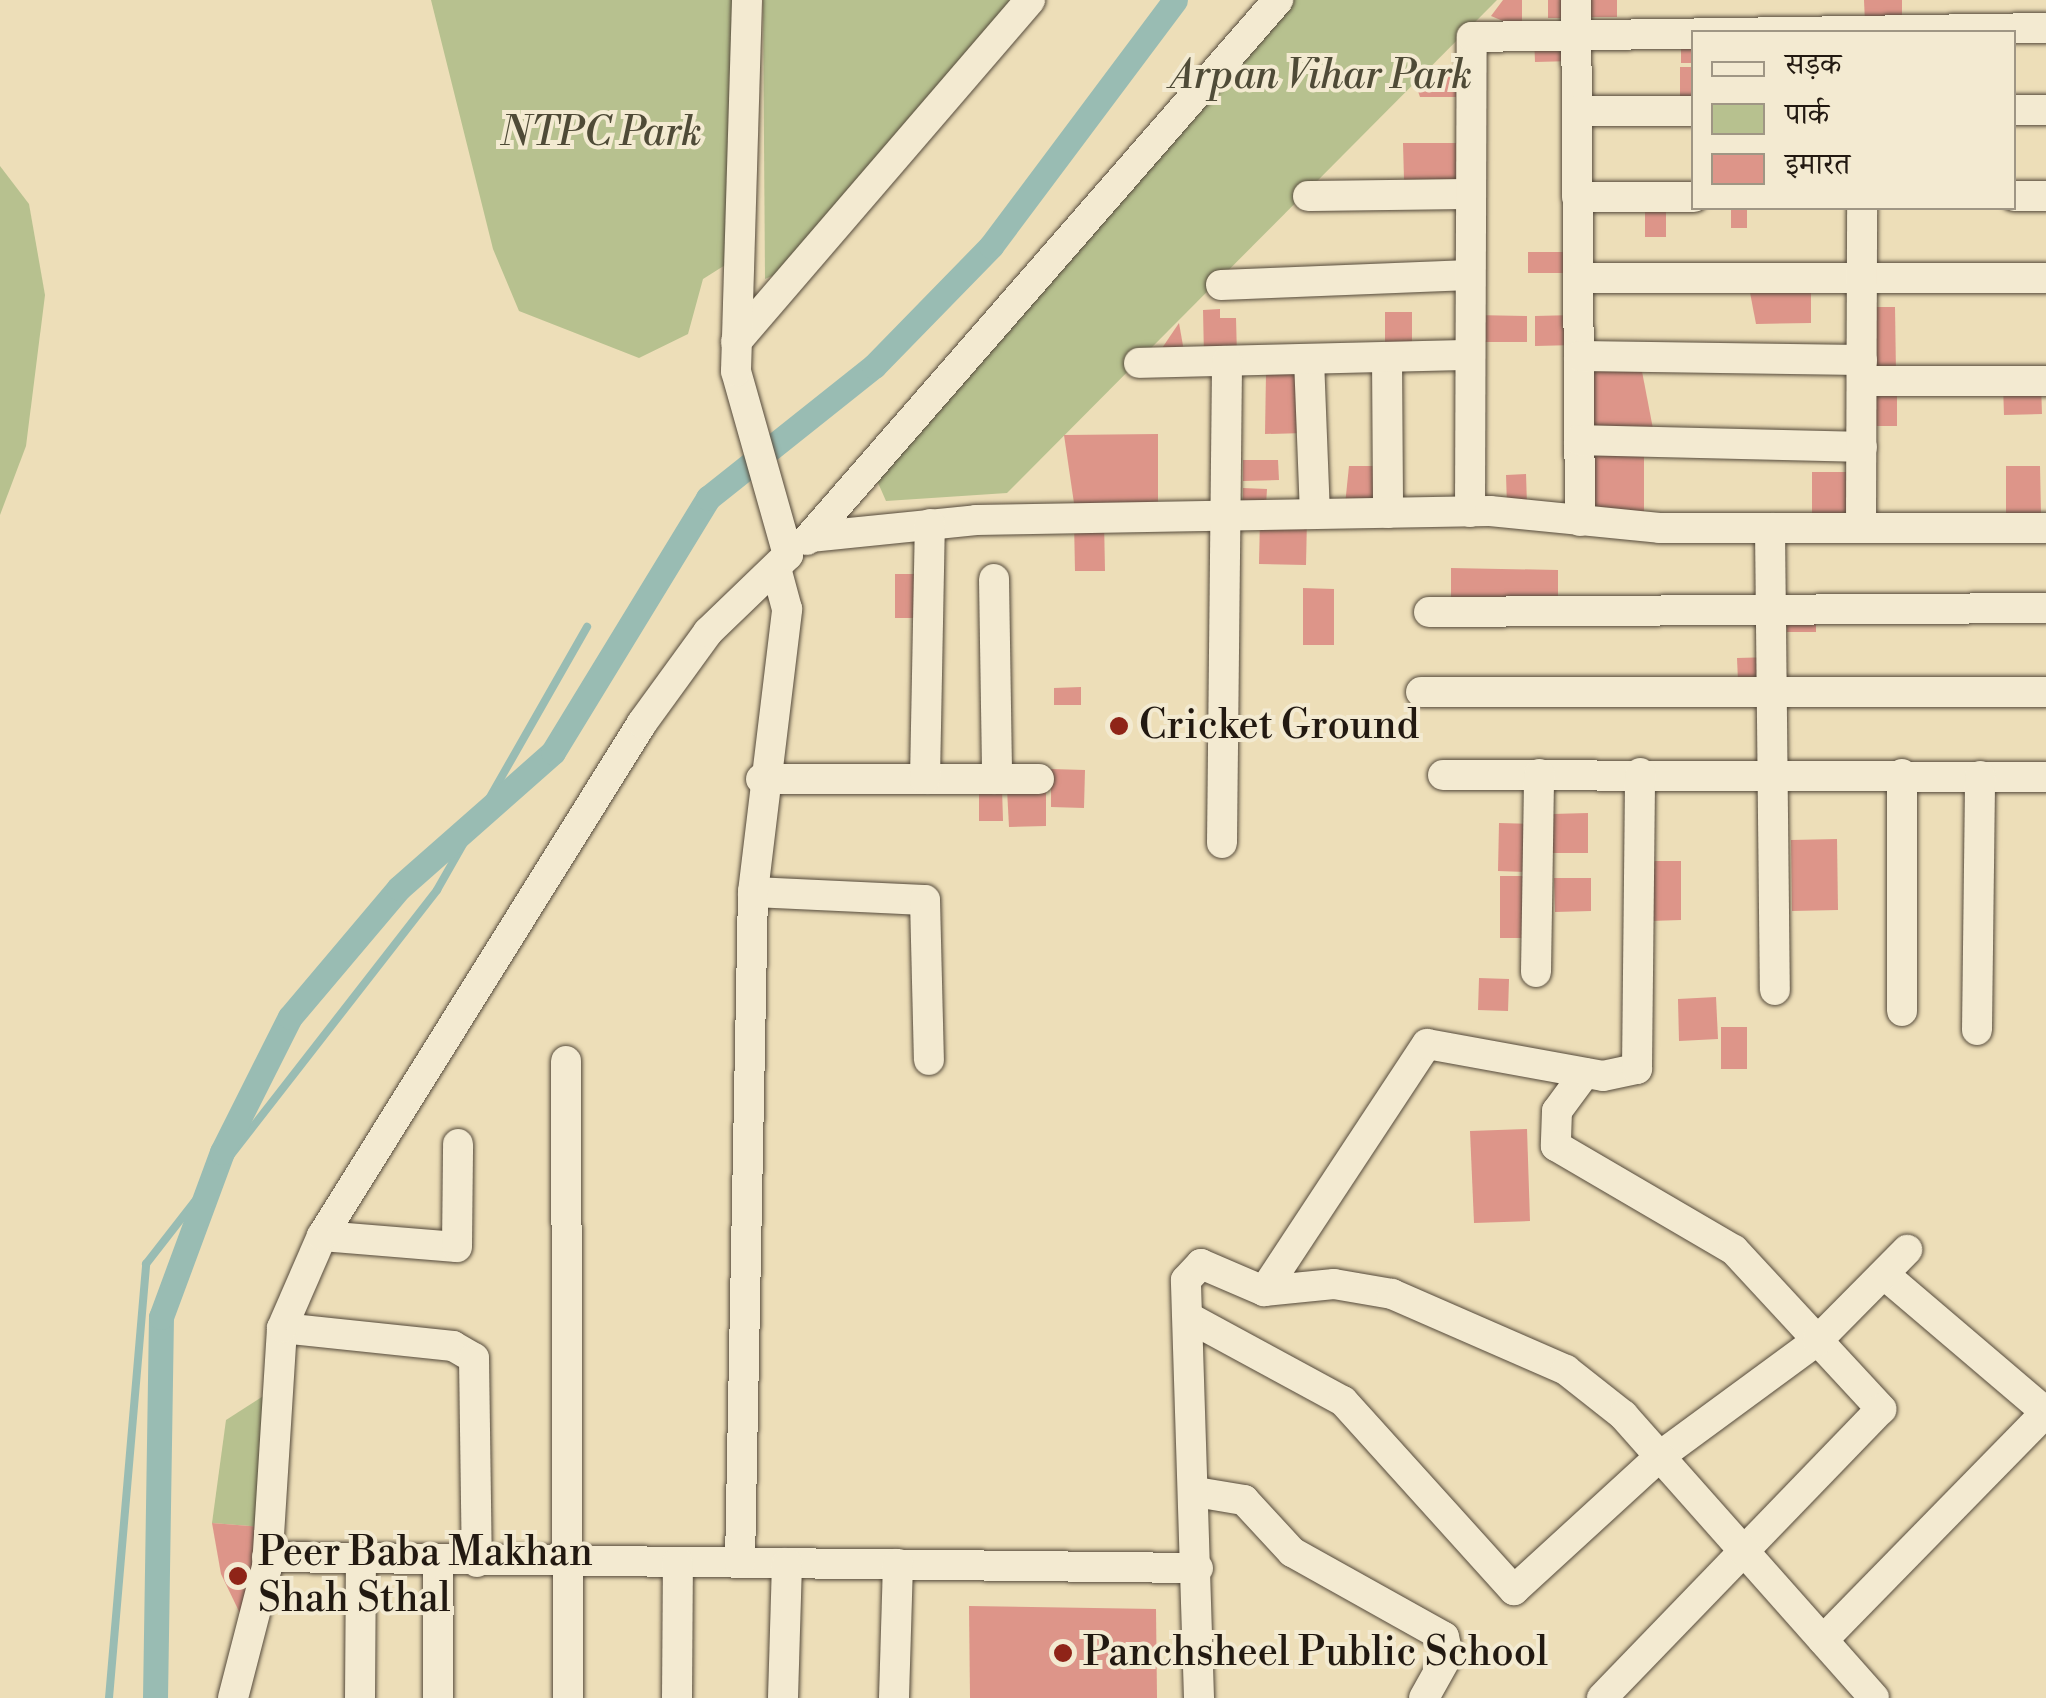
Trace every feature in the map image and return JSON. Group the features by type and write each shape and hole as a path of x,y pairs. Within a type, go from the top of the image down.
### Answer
{"street":[{"path":"740,1562 753,892 761,779 792,554 766,484 742,399 736,342 747,0"},
{"path":"736,342 1030,0"},
{"path":"233,1698 267,1557 282,1328 322,1236 642,723 708,632 792,554 1278,0"},
{"path":"1576,15 1580,522"},
{"path":"1470,512 1470,40 1576,15 2046,28"},
{"path":"2016,110 2046,110"},
{"path":"1577,111 1691,111"},
{"path":"1308,196 1470,194"},
{"path":"1578,197 1691,196"},
{"path":"2016,196 2046,196"},
{"path":"1862,210 1862,528"},
{"path":"1221,284 1470,275"},
{"path":"1578,278 2046,278"},
{"path":"1139,363 1470,355"},
{"path":"1578,356 2046,380"},
{"path":"1386,357 1388,513"},
{"path":"1309,359 1315,514"},
{"path":"1222,843 1230,516 1227,360"},
{"path":"1579,440 1862,448"},
{"path":"792,554 930,524 1315,514 1470,512 1580,522 1770,528 2046,528"},
{"path":"925,779 930,524"},
{"path":"1770,528 1775,690 1775,990"},
{"path":"994,579 997,779"},
{"path":"1429,612 1772,606 2046,608"},
{"path":"1420,692 2046,692"},
{"path":"1443,775 1775,772 2046,777"},
{"path":"1536,972 1539,774"},
{"path":"1264,1291 1427,1044 1585,1074 1628,1074 1642,1051 1640,774"},
{"path":"1902,774 1902,1011"},
{"path":"1977,1030 1980,776"},
{"path":"761,779 1039,779"},
{"path":"753,892 926,900 928,1060"},
{"path":"566,1061 568,1698"},
{"path":"1585,1074 1557,1111 1556,1146 1734,1250 1881,1409 1602,1698"},
{"path":"322,1236 457,1248 458,1144"},
{"path":"1188,1317 1343,1401 1514,1590 1660,1456 1818,1340 1886,1276 1907,1250"},
{"path":"1198,1698 1198,1568 1188,1317 1192,1266 1264,1291 1359,1287 1459,1316 1566,1370 1660,1456 1874,1698"},
{"path":"1823,1640 2046,1412 1886,1276"},
{"path":"282,1328 453,1346 474,1358 477,1562"},
{"path":"1196,1492 1244,1500 1292,1552 1444,1637 1448,1656 1424,1698"},
{"path":"267,1557 1198,1568"},
{"path":"360,1698 361,1561"},
{"path":"438,1562 438,1698"},
{"path":"676,1698 678,1562"},
{"path":"783,1698 787,1563"},
{"path":"894,1698 898,1564"}],"green space":[{"name":"NTPC Park","path":"431,0 735,0 730,262 703,279 688,334 639,358 519,311 493,249"},
{"name":"NTPC Park","path":"763,0 1014,0 781,272 765,279"},
{"name":"Arpan Vihar Park","path":"1289,0 1497,0 1007,493 886,501 875,476"},
{"path":"0,166 29,204 45,295 26,446 0,515"},
{"path":"268,1393 262,1527 212,1523 226,1420"}],"building":[{"path":"1503,0 1522,0 1522,29 1491,16"},
{"path":"1548,0 1573,0 1573,18 1548,18"},
{"path":"1591,0 1617,0 1617,17 1591,17"},
{"path":"1864,0 1902,0 1902,23 1865,23"},
{"path":"1681,32 1691,32 1691,63 1681,63"},
{"path":"1573,34 1573,61 1535,62 1534,35"},
{"path":"1680,67 1691,67 1691,102 1680,102"},
{"path":"1411,71 1456,71 1456,97 1420,97"},
{"path":"1403,143 1462,143 1462,179 1404,180"},
{"path":"1645,202 1666,202 1666,237 1645,237"},
{"path":"1731,210 1747,210 1747,228 1731,228"},
{"path":"1528,252 1573,252 1573,273 1528,273"},
{"path":"1748,282 1811,290 1811,323 1756,324"},
{"path":"1874,307 1895,307 1896,374 1875,374"},
{"path":"1220,309 1220,318 1236,318 1237,356 1204,357 1203,310"},
{"path":"1385,312 1412,312 1412,354 1385,354"},
{"path":"1474,315 1527,316 1527,342 1474,342"},
{"path":"1575,315 1576,345 1535,346 1535,316"},
{"path":"1179,323 1185,357 1156,357"},
{"path":"1592,361 1640,361 1654,434 1593,435"},
{"path":"1302,372 1305,433 1265,434 1266,373"},
{"path":"2041,384 2042,414 2004,415 2003,385"},
{"path":"1874,387 1897,388 1897,426 1874,426"},
{"path":"1158,434 1158,509 1075,510 1064,435"},
{"path":"1593,450 1644,451 1644,520 1592,519"},
{"path":"1243,460 1278,460 1279,480 1243,481"},
{"path":"1349,466 1374,466 1386,505 1345,505"},
{"path":"2006,466 2040,466 2041,514 2006,514"},
{"path":"1812,472 1846,472 1846,514 1812,514"},
{"path":"1526,474 1527,506 1507,507 1506,475"},
{"path":"1243,488 1267,489 1266,505 1243,504"},
{"path":"1260,518 1307,519 1306,565 1259,564"},
{"path":"1104,520 1105,571 1075,571 1074,521"},
{"path":"1451,568 1558,570 1558,602 1451,600"},
{"path":"895,574 917,574 917,618 895,618"},
{"path":"1303,588 1334,589 1334,645 1303,645"},
{"path":"1787,611 1816,611 1816,632 1787,632"},
{"path":"1772,657 1773,679 1738,681 1737,658"},
{"path":"1081,687 1081,705 1054,705 1054,688"},
{"path":"1051,769 1085,770 1084,808 1051,807"},
{"path":"1046,788 1046,826 1009,827 1007,789"},
{"path":"979,789 1002,789 1003,821 979,821"},
{"path":"1588,813 1588,853 1552,853 1552,814"},
{"path":"1499,823 1531,824 1530,872 1498,871"},
{"path":"1837,839 1838,910 1792,911 1791,840"},
{"path":"1649,861 1681,861 1681,920 1650,921"},
{"path":"1500,876 1531,876 1530,938 1500,938"},
{"path":"1554,878 1591,878 1591,911 1555,912"},
{"path":"1479,978 1509,979 1508,1011 1478,1010"},
{"path":"1716,997 1718,1039 1679,1041 1678,999"},
{"path":"1721,1027 1747,1027 1747,1069 1721,1069"},
{"path":"1527,1129 1530,1221 1474,1223 1470,1131"},
{"name":"Peer Baba Makhan Shah Sthal","path":"212,1523 262,1527 248,1630 221,1574"},
{"name":"Panchsheel Public School","path":"969,1606 1156,1609 1157,1698 970,1698"}],"waterway":[{"path":"155,1698 161,1317 222,1152 290,1017 399,888 553,752 708,498 874,366 991,246 1175,0"},
{"path":"109,1698 146,1264 437,890 587,627"}],"place":[{"name":"Cricket Ground","path":"1119,726"},
{"name":"Peer Baba Makhan Shah Sthal","path":"238,1576"},
{"name":"Panchsheel Public School","path":"1063,1653"}]}
